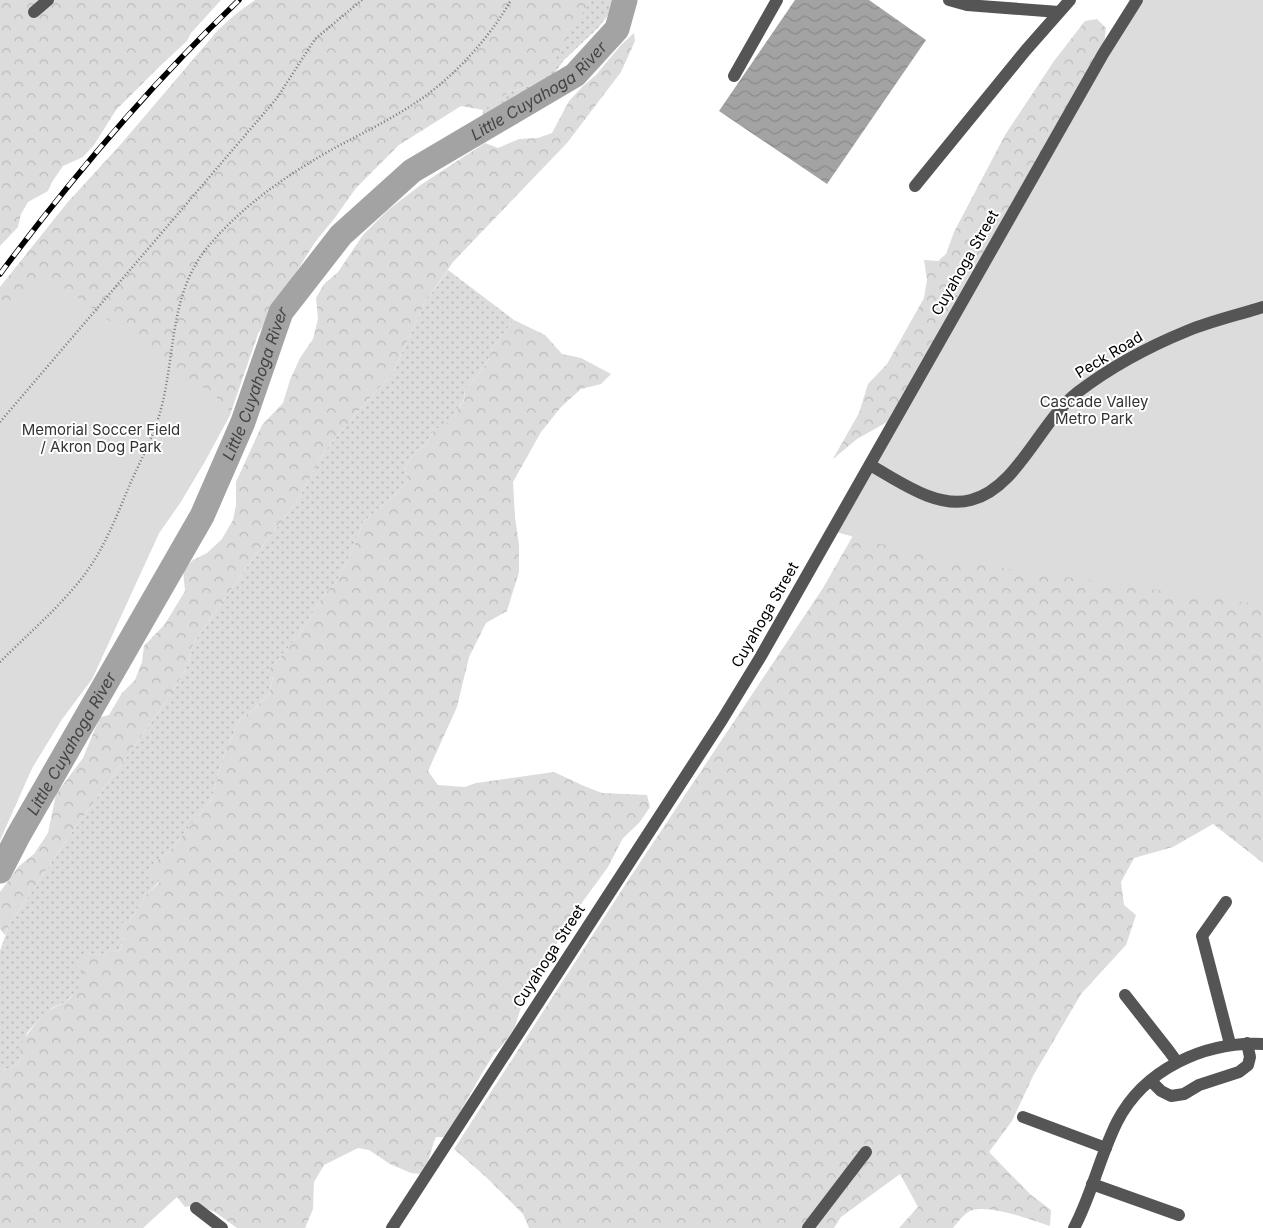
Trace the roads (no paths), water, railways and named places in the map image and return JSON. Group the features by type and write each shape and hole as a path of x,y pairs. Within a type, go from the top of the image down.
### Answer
{"street":[{"path":"34,12 48,0"},
{"path":"734,76 777,0"},
{"path":"949,0 967,5 1059,12"},
{"path":"915,186 1070,0"},
{"name":"Cuyahoga Street","path":"392,1228 722,720 761,656 1098,62 1137,0"},
{"name":"Peck Road","path":"870,465 936,499 960,502 972,500 984,495 1002,483 1017,467 1047,424 1077,392 1125,362 1189,330 1263,307"},
{"path":"1226,902 1202,936 1230,1044"},
{"path":"1125,995 1177,1062"},
{"path":"1151,1081 1161,1091 1171,1096 1184,1094 1199,1085 1239,1072 1248,1065 1250,1057 1247,1043"},
{"path":"1074,1228 1082,1213 1118,1121 1130,1103 1151,1081 1177,1062 1202,1051 1230,1044 1263,1044"},
{"path":"1023,1118 1106,1148"},
{"path":"808,1228 866,1152"},
{"path":"1092,1184 1179,1215"},
{"path":"196,1208 222,1228"}],"water":[{"path":"795,0 869,0 926,40 827,184 719,111"}],"waterway":[{"name":"Little Cuyahoga River","path":"0,871 18,836 202,516 243,422 281,312 341,235 412,171 575,75 617,29 625,0"}],"railway":[{"path":"0,274 84,166 175,64 239,0"}],"park label":[{"name":"Cascade Valley Metro Park","path":"1094,410"},
{"name":"Memorial Soccer Field / Akron Dog Park","path":"101,438"}]}
